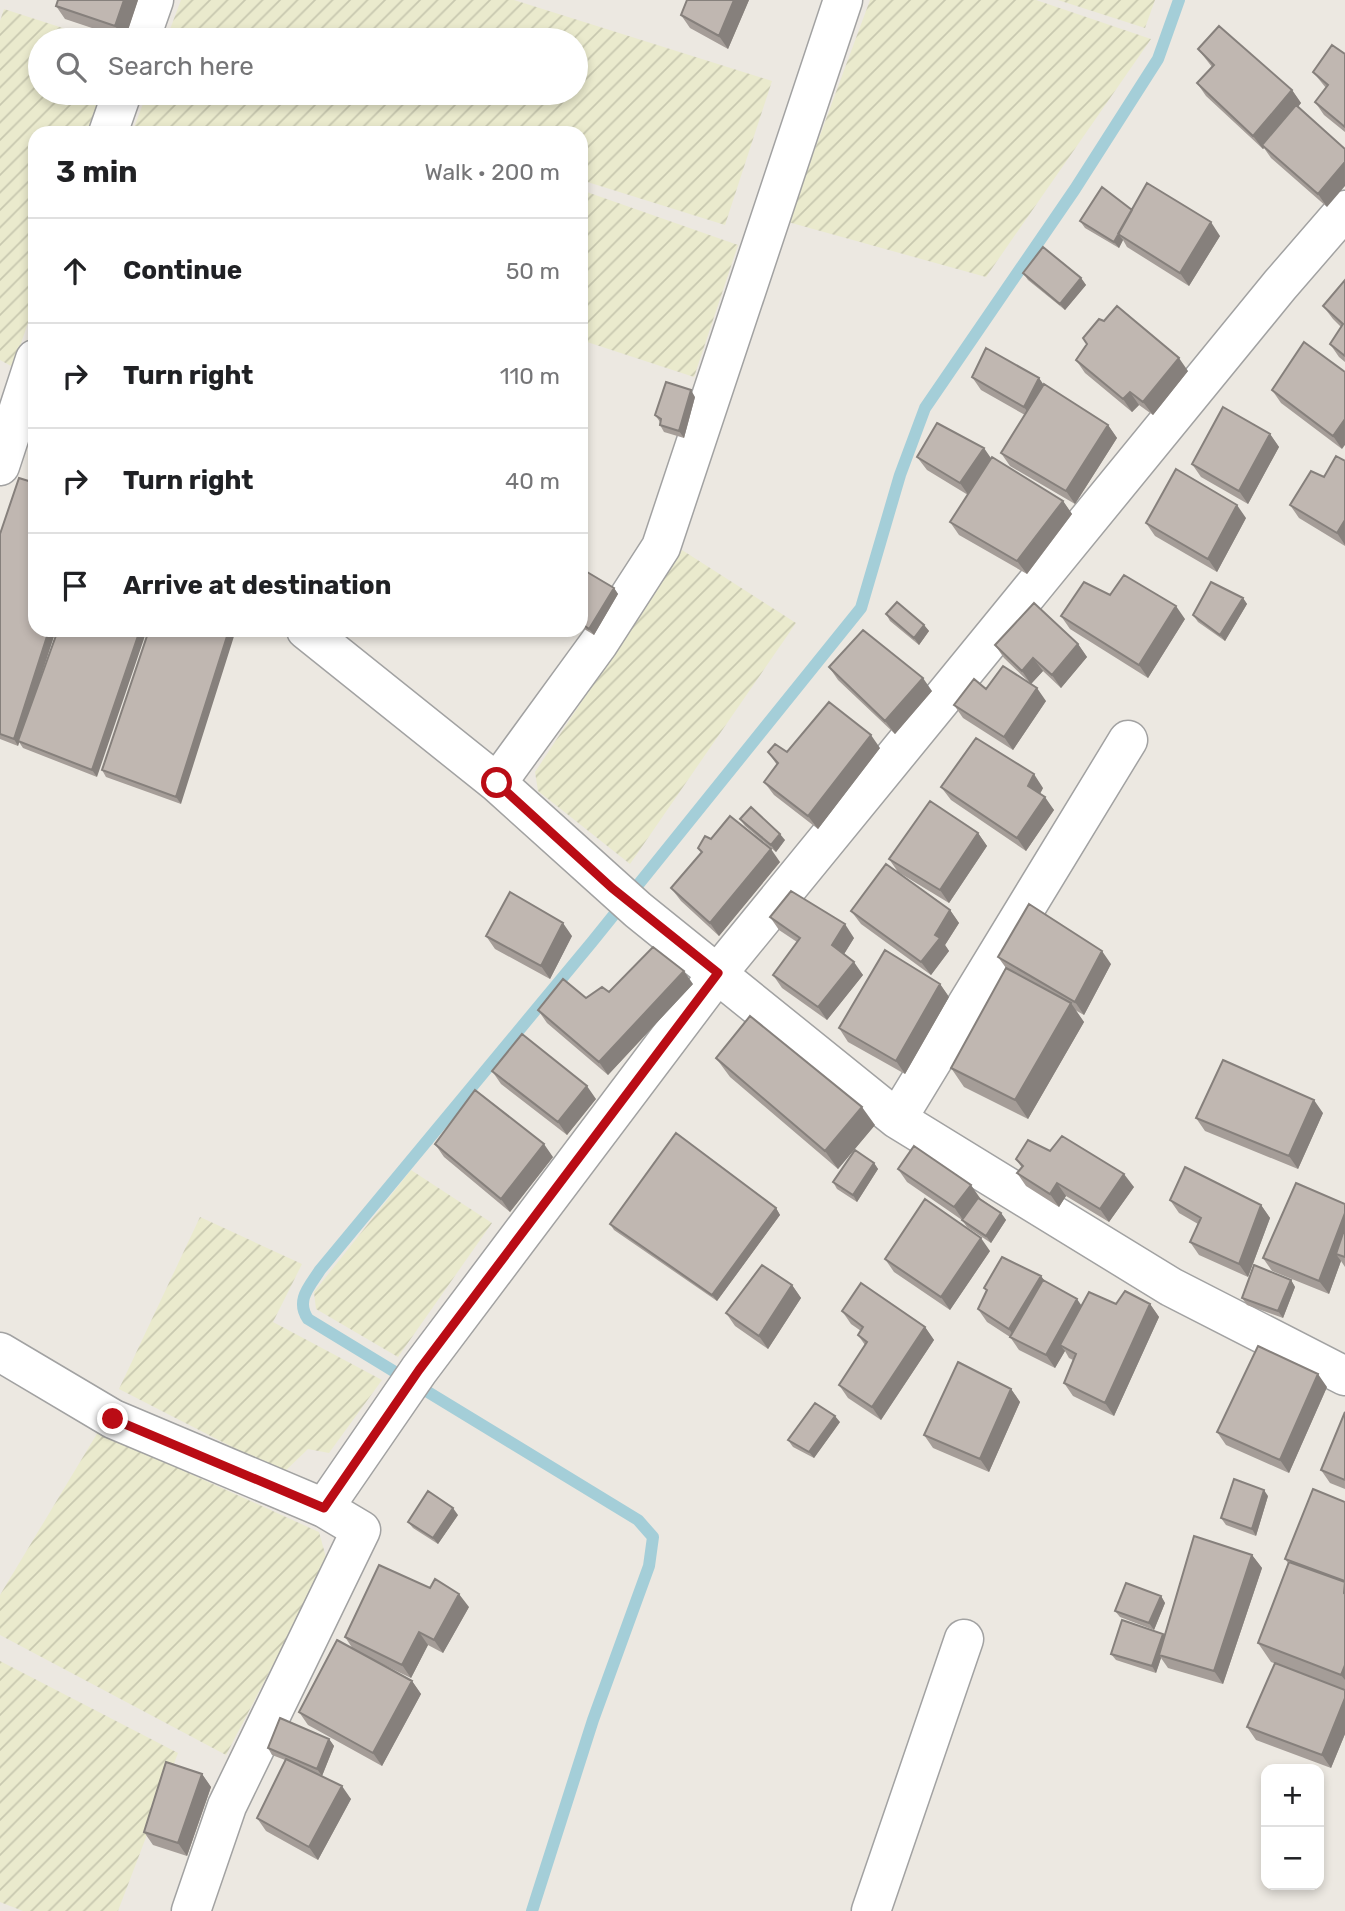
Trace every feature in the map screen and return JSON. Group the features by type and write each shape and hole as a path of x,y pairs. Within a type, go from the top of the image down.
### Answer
{"street":[{"path":"144,28 155,0"},
{"path":"497,783 599,643 661,547 843,0"},
{"path":"110,126 118,105"},
{"path":"324,1508 410,1383 718,973 1280,285 1345,210"},
{"path":"0,466 28,378"},
{"path":"315,637 497,783 625,899 897,1119 1171,1287 1345,1376"},
{"path":"897,1119 1128,740"},
{"path":"0,1352 113,1419 324,1508 361,1531 227,1806 191,1911"},
{"path":"871,1911 964,1639"}],"green space":[{"path":"181,0 514,0 772,81 725,225 588,182 588,126 135,126 142,105 588,105 588,28 170,28"},
{"path":"870,0 1036,0 1151,39 986,277 788,222"},
{"path":"1058,0 1155,0 1145,28"},
{"path":"4,9 63,28 28,28 28,105 101,105 93,126 28,126 28,323 13,367 0,360 0,21"},
{"path":"588,192 738,245 694,377 588,342"},
{"path":"682,550 796,623 630,864 538,791 535,772"},
{"path":"411,1170 492,1223 398,1357 316,1309 314,1292"},
{"path":"200,1217 302,1264 273,1322 382,1380 329,1453 308,1449 283,1473 119,1389"},
{"path":"98,1432 319,1532 327,1561 226,1755 0,1635 0,1595"},
{"path":"0,1661 178,1753 118,1911 23,1911 0,1902"}],"building":[{"path":"58,0 124,0 115,26 56,6"},
{"path":"687,0 734,0 719,36 681,15"},
{"path":"1219,26 1292,90 1253,136 1197,83 1214,65 1198,49"},
{"path":"1332,45 1345,54 1345,127 1315,102 1328,85 1313,72"},
{"path":"1296,105 1345,149 1345,162 1318,194 1262,145"},
{"path":"1147,183 1211,222 1180,273 1118,234"},
{"path":"1102,187 1132,210 1114,242 1080,221"},
{"path":"1043,247 1081,278 1060,304 1023,273"},
{"path":"1345,280 1345,356 1330,344 1343,324 1323,306"},
{"path":"1117,306 1179,358 1143,402 1130,392 1123,399 1076,360 1087,344 1083,338 1099,319 1104,321"},
{"path":"1304,342 1345,372 1345,419 1333,436 1272,390"},
{"path":"986,348 1039,378 1024,407 972,377"},
{"path":"666,382 691,390 679,431 660,425 661,419 655,415"},
{"path":"1044,384 1108,425 1066,491 1001,453"},
{"path":"1223,407 1270,434 1239,491 1192,464"},
{"path":"937,423 984,448 960,483 917,457"},
{"path":"1336,456 1345,461 1345,520 1337,533 1290,505 1311,471 1324,477"},
{"path":"992,457 1063,501 1017,561 950,522"},
{"path":"1176,469 1237,505 1208,559 1146,523"},
{"path":"19,478 28,481 28,637 47,637 14,739 0,734 0,534"},
{"path":"588,573 614,588 588,628"},
{"path":"1124,575 1176,606 1139,665 1061,616 1084,582 1110,595"},
{"path":"1211,582 1243,598 1220,635 1193,615"},
{"path":"897,602 924,625 914,638 886,614"},
{"path":"1034,603 1078,644 1052,675 1033,658 1022,671 995,645"},
{"path":"863,630 923,678 885,721 829,667"},
{"path":"55,637 138,637 92,770 18,741"},
{"path":"147,637 227,637 176,797 102,770"},
{"path":"1003,666 1037,688 1004,737 954,705 974,679 986,689"},
{"path":"829,702 871,735 808,816 764,782 778,763 768,752 775,744 787,752"},
{"path":"976,738 1034,774 1028,786 1045,797 1017,838 941,787"},
{"path":"930,801 978,833 940,890 889,859"},
{"path":"751,807 780,834 771,845 740,819"},
{"path":"730,816 771,849 710,923 671,888 702,852 698,848 705,836 711,839"},
{"path":"886,864 950,910 935,935 940,938 921,962 851,911"},
{"path":"791,891 845,924 832,945 854,962 818,1007 773,975 800,938 770,917"},
{"path":"510,892 563,923 541,966 486,936"},
{"path":"1029,904 1102,951 1075,1002 998,957"},
{"path":"653,947 684,971 599,1062 538,1010 563,979 586,998 602,987 609,992"},
{"path":"885,950 940,984 896,1061 839,1028"},
{"path":"1006,968 1071,1003 1015,1100 951,1068"},
{"path":"750,1016 862,1107 825,1151 716,1058"},
{"path":"522,1034 587,1086 558,1122 492,1071"},
{"path":"1223,1060 1314,1100 1289,1156 1196,1118"},
{"path":"475,1090 544,1144 501,1199 435,1144"},
{"path":"676,1133 776,1208 712,1295 610,1224"},
{"path":"1062,1136 1124,1174 1100,1209 1057,1183 1050,1194 1017,1173 1023,1166 1016,1159 1028,1140 1050,1151"},
{"path":"914,1146 971,1185 954,1207 898,1169"},
{"path":"855,1150 874,1163 853,1195 833,1182"},
{"path":"1185,1167 1261,1205 1239,1264 1190,1242 1201,1218 1170,1200"},
{"path":"1296,1183 1345,1204 1345,1213 1319,1281 1263,1258"},
{"path":"978,1198 1001,1213 986,1236 962,1220"},
{"path":"925,1199 981,1238 941,1297 885,1259"},
{"path":"1345,1227 1345,1257 1336,1254"},
{"path":"1002,1257 1041,1276 1009,1329 978,1309 987,1290 984,1288"},
{"path":"762,1265 792,1285 759,1336 726,1313"},
{"path":"1254,1265 1291,1280 1278,1311 1242,1298"},
{"path":"1043,1280 1077,1299 1046,1355 1010,1337"},
{"path":"861,1283 925,1327 872,1407 839,1385 867,1342 858,1335 863,1327 842,1311"},
{"path":"1125,1291 1150,1304 1105,1403 1064,1383 1076,1354 1060,1345 1089,1292 1116,1304"},
{"path":"1258,1346 1318,1374 1280,1460 1217,1432"},
{"path":"958,1362 1011,1389 980,1459 924,1435"},
{"path":"815,1403 835,1416 809,1452 788,1440"},
{"path":"1345,1412 1345,1480 1321,1470"},
{"path":"1234,1479 1264,1490 1252,1529 1221,1518"},
{"path":"1313,1489 1345,1502 1345,1581 1285,1559"},
{"path":"428,1491 453,1508 433,1538 408,1522"},
{"path":"1194,1536 1252,1555 1214,1671 1159,1655"},
{"path":"1289,1562 1345,1582 1345,1665 1341,1675 1258,1643"},
{"path":"379,1565 430,1588 435,1579 459,1594 434,1640 419,1632 402,1665 345,1637"},
{"path":"1126,1583 1161,1596 1149,1623 1115,1611"},
{"path":"1122,1620 1163,1634 1152,1666 1111,1654"},
{"path":"337,1640 412,1681 373,1753 299,1712"},
{"path":"1275,1663 1345,1690 1345,1698 1322,1755 1247,1727"},
{"path":"280,1718 329,1739 317,1769 268,1748"},
{"path":"286,1759 342,1786 309,1847 257,1818"},
{"path":"166,1762 202,1774 178,1843 144,1832"}],"waterway":[{"path":"532,1911 593,1720 649,1566 653,1537 638,1520 308,1319 303,1306 305,1293 320,1270 592,942 861,608 900,475 925,408 1075,189 1158,59 1179,0"}],"route":[{"path":"113,1419 324,1508 419,1370 718,973 612,888 497,783"}]}
